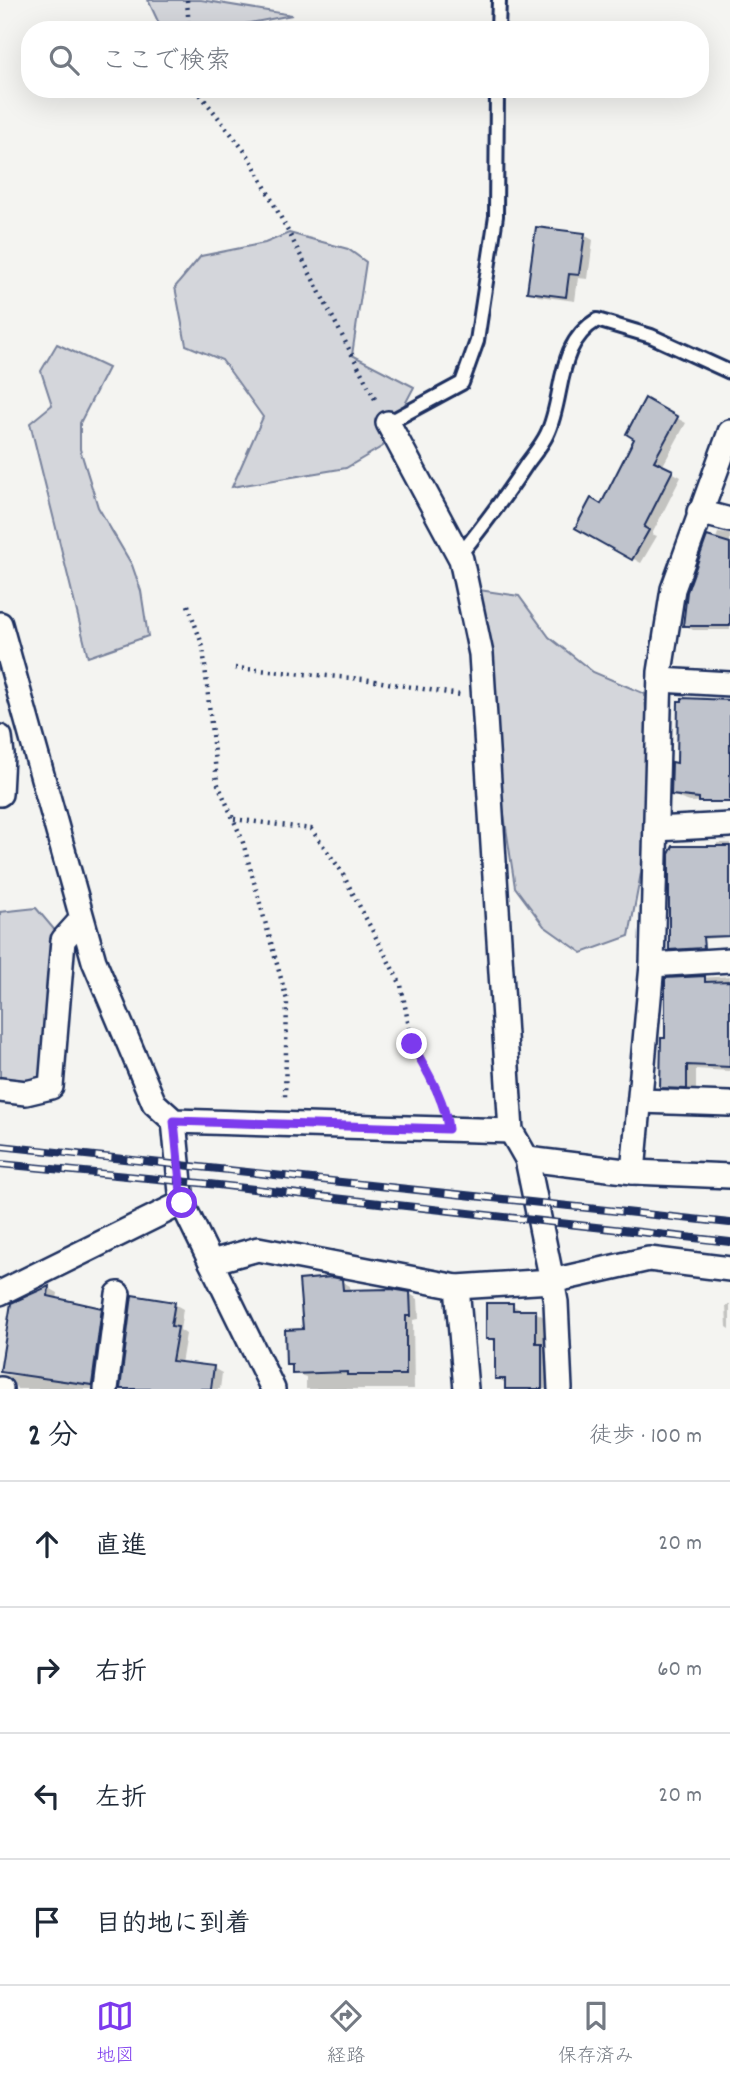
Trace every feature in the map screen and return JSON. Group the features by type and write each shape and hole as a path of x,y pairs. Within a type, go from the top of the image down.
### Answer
{"street":[{"path":"388,423 459,556 476,622 484,697 512,1131 527,1159 556,1302 560,1389"},
{"path":"633,1172 652,965 660,680 673,589 730,432"},
{"path":"699,512 730,520"},
{"path":"0,624 94,961 154,1103 174,1121 512,1131"},
{"path":"0,699 4,687 14,674"},
{"path":"660,680 730,684"},
{"path":"0,737 0,794"},
{"path":"656,829 730,825"},
{"path":"0,1090 26,1093 51,1087 64,940 82,920"},
{"path":"652,965 730,960"},
{"path":"640,1101 730,1104"},
{"path":"174,1121 182,1203 273,1389"},
{"path":"527,1159 633,1172 730,1176"},
{"path":"0,1293 182,1203"},
{"path":"211,1262 258,1249 457,1287 552,1281 649,1259 730,1269"},
{"path":"457,1287 466,1389"},
{"path":"106,1389 118,1294"}],"lane":[{"path":"498,21 499,0"},
{"path":"388,423 463,383 477,341 496,216 497,98"},
{"path":"459,556 497,509 548,433 563,371 584,328 597,320 651,336 730,372"}],"path":[{"path":"187,0 188,21"},
{"path":"203,98 250,158 388,423"},
{"path":"188,605 203,647 218,782 242,839 287,1000 285,1124"},
{"path":"235,667 362,680 454,695 484,697"},
{"path":"233,819 311,829 340,869 401,985 412,1044 447,1117 448,1129"}],"shaded area":[{"path":"148,0 201,0 292,15 260,21 158,21"},
{"path":"289,233 348,249 366,262 352,355 414,387 383,446 346,468 232,487 263,417 222,360 186,345 175,287 201,256 265,243"},
{"path":"57,344 108,368 80,423 80,449 98,507 132,565 141,591 148,636 88,657 30,423 52,405 41,371"},
{"path":"479,590 519,596 549,637 593,672 645,694 649,768 646,847 629,936 582,953 544,926 515,887 496,762"},
{"path":"36,908 63,940 43,1089 0,1091 0,912"}],"building":[{"path":"536,227 585,233 579,275 569,274 566,297 527,292"},
{"path":"645,398 678,417 654,461 673,470 644,527 649,530 632,560 575,528 591,498 601,504 634,439 626,434"},
{"path":"707,536 730,543 730,626 683,626 687,592"},
{"path":"682,698 730,700 730,802 699,802 699,798 671,795 672,762 677,763 678,701 682,701"},
{"path":"673,846 730,846 730,936 703,937 704,948 669,950 669,854"},
{"path":"705,976 705,982 730,981 730,1067 687,1065 687,1089 660,1088 661,1038 665,1038 665,978"},
{"path":"332,1277 342,1279 343,1290 391,1289 410,1292 411,1316 406,1316 406,1375 347,1375 347,1372 292,1374 292,1365 286,1365 285,1330 303,1329 299,1280"},
{"path":"49,1286 48,1296 102,1308 92,1385 0,1372 11,1303"},
{"path":"132,1295 175,1302 171,1326 178,1327 172,1361 214,1366 211,1389 120,1389"},
{"path":"486,1303 513,1303 513,1310 536,1310 536,1343 542,1343 542,1389 505,1389 505,1379 495,1379 495,1339 486,1339"}],"railway":[{"path":"0,1146 730,1223"},
{"path":"0,1164 200,1183 730,1242"}],"route":[{"path":"182,1203 174,1121 448,1129 447,1117 412,1044"}]}
